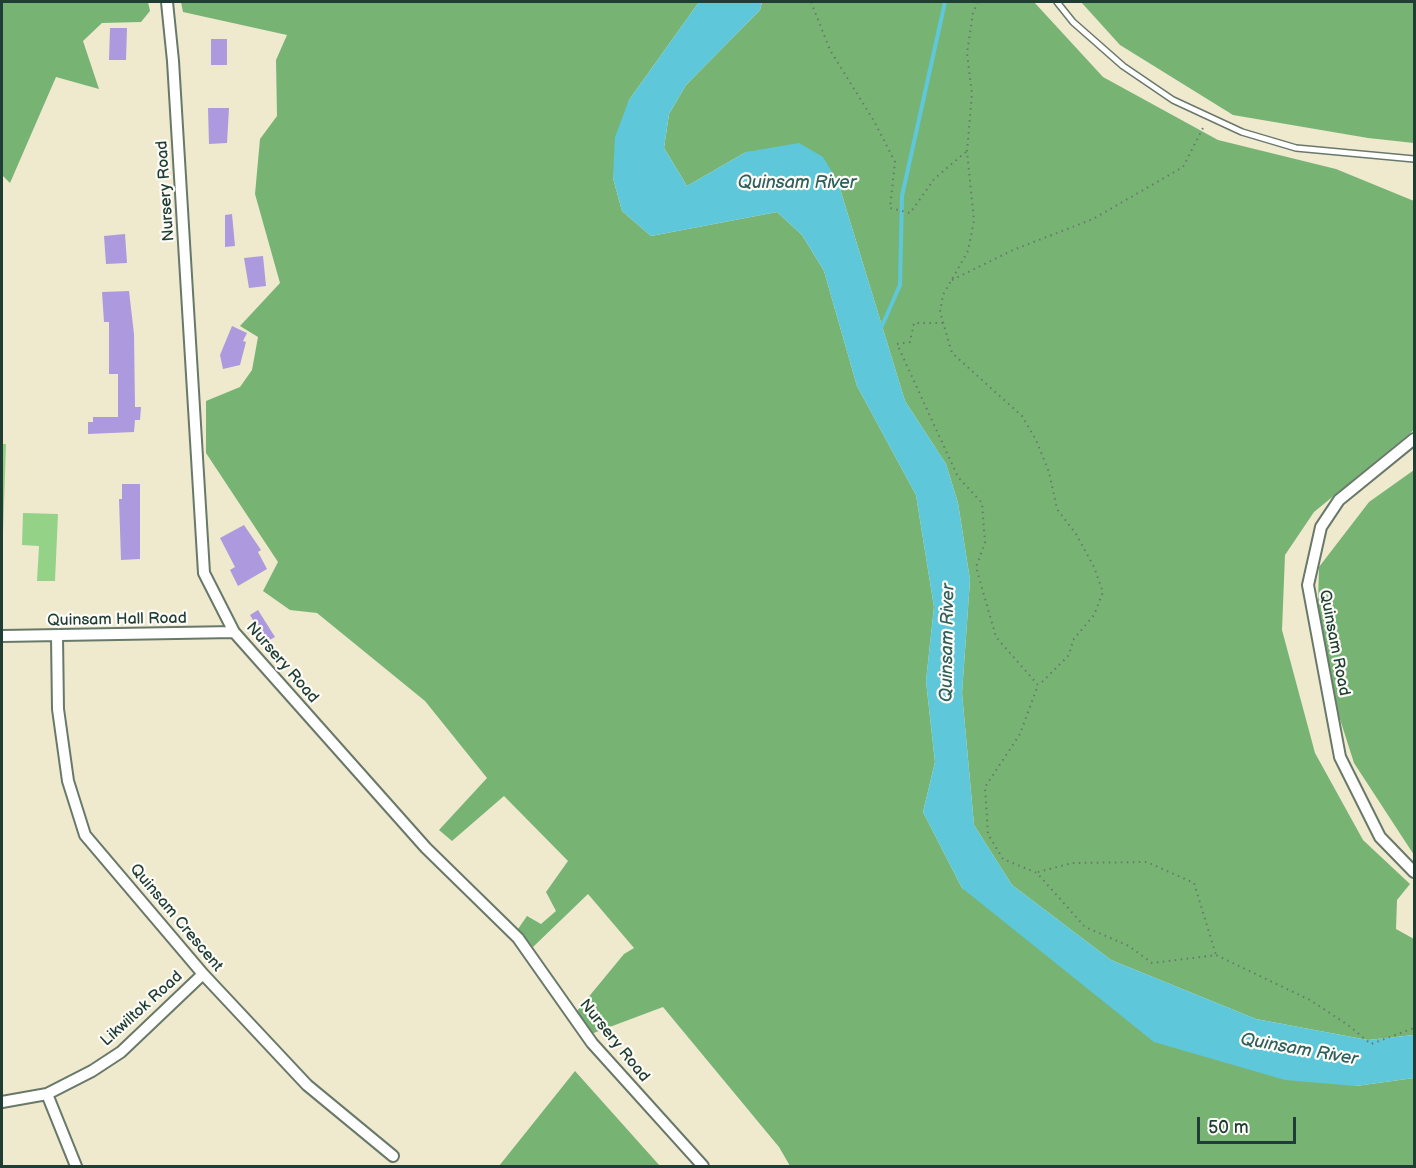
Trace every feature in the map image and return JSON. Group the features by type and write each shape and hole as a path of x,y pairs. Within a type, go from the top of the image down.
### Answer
{"street":[{"name":"Nursery Road","path":"167,2 173,61 204,573 234,632 426,848 518,938 592,1043 703,1167"},
{"name":"Quinsam Road","path":"1414,439 1339,500 1321,527 1308,585 1340,757 1380,837 1414,872"},
{"name":"Quinsam Hall Road","path":"2,636 57,637 234,632"},
{"name":"Quinsam Crescent","path":"57,637 58,709 68,780 85,835 202,974 308,1085 393,1156"},
{"name":"Likwiltok Road","path":"2,1102 46,1094 92,1071 121,1052 202,974"},
{"path":"46,1094 76,1167"}],"lane":[{"path":"1056,2 1073,22 1123,66 1173,100 1242,132 1296,148 1414,159"}],"path":[{"path":"811,2 830,50 874,121 895,162 890,208 910,213 935,178 967,152"},
{"path":"978,2 973,13 967,53 972,93 967,152 974,221 968,251 943,295 940,312 952,353 1022,416 1036,440 1049,472 1056,509 1076,534 1094,567 1102,592 1094,615 1073,640 1069,655 1038,685 1020,734 985,787 988,834 1003,859 1037,873 1085,927 1129,946 1152,963 1216,955 1310,1000 1348,1025 1371,1044 1414,1028"},
{"path":"952,280 1013,250 1093,219 1183,167 1209,117"},
{"path":"943,323 914,323 910,342 897,344 958,477 982,503 985,543 975,567 996,637 1038,685"},
{"path":"1037,873 1072,862 1147,862 1194,883 1216,955"}],"green space":[{"path":"2,2 148,2 150,11 141,22 102,23 83,41 99,89 56,77 10,183 2,175"},
{"path":"181,2 699,2 629,100 613,178 622,211 651,236 777,212 802,235 824,271 857,386 916,495 934,607 926,681 935,762 923,812 962,888 1356,1086 1414,1078 1414,1166 790,1166 779,1147 663,1007 591,1034 577,1011 624,954 634,948 588,894 533,947 518,929 527,916 541,924 556,911 546,892 568,861 504,796 452,841 439,830 487,778 425,701 317,613 290,610 263,591 278,562 206,453 206,401 240,387 252,370 258,337 240,326 280,283 255,194 260,139 277,116 276,60 287,35 183,12"},
{"path":"762,2 1034,2 1103,77 1218,140 1336,169 1414,201 1414,430 1314,512 1285,555 1282,630 1315,753 1363,840 1410,884 1397,900 1396,929 1414,939 1414,1035 1368,1040 1256,1019 1111,960 1012,885 974,825 962,693 970,580 958,503 946,464 905,401 838,182 746,152 687,186 664,148 669,114 686,85 760,10"},
{"path":"1081,2 1414,2 1414,143 1368,138 1233,115 1120,45"},
{"path":"2,444 6,444 2,563"},
{"path":"1414,470 1414,855 1354,763 1317,647 1319,567 1369,502"},
{"path":"23,513 58,514 55,581 37,581 39,546 22,545"},
{"path":"575,1071 660,1166 499,1166"}],"water":[{"name":"Quinsam River","path":"699,2 762,2 760,10 686,85 669,114 664,148 687,186 746,152 799,143 823,157 838,182 905,401 946,464 958,503 970,580 962,693 974,825 1012,885 1111,960 1256,1019 1368,1040 1414,1035 1414,1078 1356,1086 1285,1080 1154,1042 962,888 923,812 935,762 926,681 934,607 916,495 857,386 824,271 802,235 777,212 651,236 622,211 613,178 615,137 629,100"}],"building":[{"path":"110,28 127,28 126,60 109,60"},
{"path":"211,39 227,39 227,65 211,65"},
{"path":"208,108 229,108 227,143 209,144"},
{"path":"232,214 235,246 225,247 225,215"},
{"path":"125,234 127,263 106,264 104,236"},
{"path":"263,256 266,286 249,288 244,258"},
{"path":"129,291 134,334 135,407 141,407 140,420 135,420 134,432 88,434 88,422 93,422 93,417 118,417 118,374 109,374 109,322 104,322 102,292"},
{"path":"232,326 247,333 243,341 246,342 240,365 223,369 220,355"},
{"path":"122,484 140,484 140,559 121,560 119,499 122,499"},
{"path":"244,525 261,550 258,552 267,569 238,586 230,570 235,567 220,538"},
{"path":"258,610 275,637 266,642 250,615"}],"waterway":[{"path":"882,326 900,285 902,196 945,2"}]}
